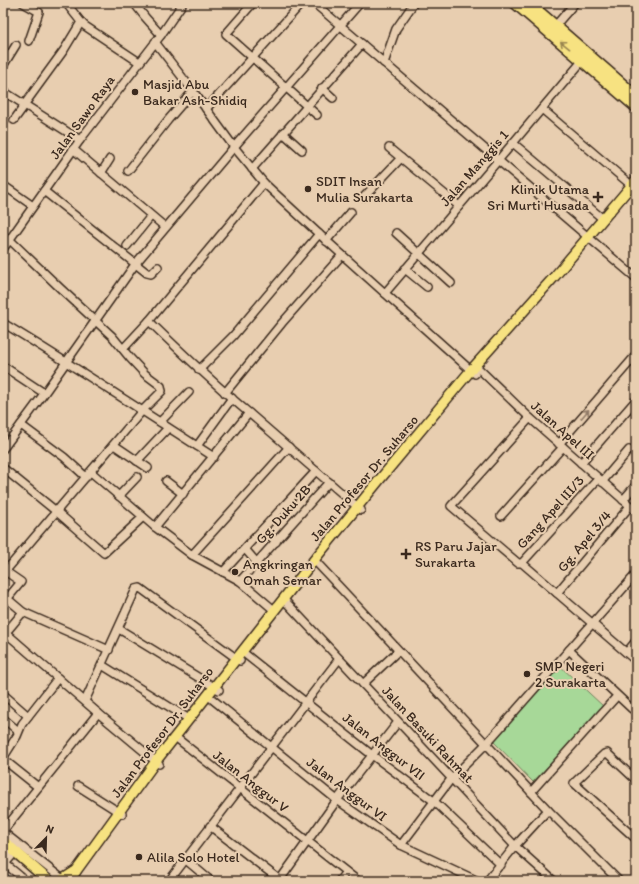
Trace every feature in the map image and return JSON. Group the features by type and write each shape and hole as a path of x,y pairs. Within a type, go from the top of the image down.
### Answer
{"highway":[{"path":"516,3 583,60 636,108"},
{"path":"529,3 636,96"},
{"path":"3,841 47,881"},
{"path":"5,860 47,881"}],"main road":[{"name":"Jalan Profesor Dr. Suharso","path":"590,238 603,219 634,184"},
{"name":"Jalan Profesor Dr. Suharso","path":"70,879 189,719 216,688 359,508 475,370 590,238 634,184"},
{"name":"Jalan Profesor Dr. Suharso","path":"284,601 317,563 359,508"},
{"name":"Jalan Profesor Dr. Suharso","path":"158,762 179,740 212,699 216,688"}],"street":[{"path":"23,3 40,12 29,41"},
{"path":"66,3 81,22 139,62"},
{"path":"134,3 161,35"},
{"name":"Jalan Sawo Raya","path":"3,249 73,149 161,35 183,3"},
{"path":"253,3 226,34 317,115"},
{"path":"206,108 302,3"},
{"path":"314,3 340,27 362,44 636,278"},
{"path":"3,449 67,362 136,263 165,227 360,3"},
{"path":"384,63 396,28 414,3"},
{"path":"555,26 575,3"},
{"path":"14,120 64,50 81,22"},
{"name":"Jalan Apel III","path":"155,42 234,147 264,183 385,293 636,511"},
{"path":"252,169 362,44"},
{"path":"3,66 16,45"},
{"name":"Jalan Manggis 1","path":"385,293 583,60"},
{"path":"322,88 333,98"},
{"path":"3,91 80,140"},
{"path":"128,171 193,91"},
{"path":"542,109 634,184"},
{"path":"283,133 302,150"},
{"path":"513,144 603,219"},
{"path":"389,148 459,206"},
{"path":"73,149 165,227"},
{"path":"364,197 401,158"},
{"path":"101,173 110,159"},
{"path":"123,348 149,321 264,183"},
{"path":"3,185 32,206"},
{"path":"44,191 149,274 158,267"},
{"path":"326,240 351,212"},
{"path":"127,246 152,216"},
{"path":"396,233 451,283"},
{"path":"200,370 233,336 319,234"},
{"path":"10,240 112,336 140,368 162,388 162,391 142,411 4,572 21,582 5,597 23,612 109,650"},
{"path":"225,393 282,323 342,255"},
{"path":"405,268 427,288"},
{"path":"149,321 225,393 359,508"},
{"path":"3,323 214,456"},
{"path":"501,516 636,355"},
{"path":"3,366 44,394"},
{"path":"160,422 189,392"},
{"path":"197,446 232,398"},
{"path":"581,463 636,400"},
{"path":"155,527 249,413"},
{"path":"530,418 451,506 518,563 522,563 636,661"},
{"path":"21,425 119,496 155,527 192,555 240,581 276,612"},
{"path":"137,461 168,428"},
{"path":"114,445 148,468"},
{"path":"192,555 289,447"},
{"name":"Gang Apel III/3","path":"522,563 629,450"},
{"path":"3,468 104,553 143,517"},
{"path":"223,572 316,471"},
{"path":"119,496 137,477"},
{"path":"166,480 183,494"},
{"name":"Gg. Duku 2B","path":"240,581 329,482"},
{"path":"623,500 636,485"},
{"name":"Gg. Apel 3/4","path":"557,593 630,506"},
{"path":"264,528 276,542"},
{"path":"245,549 257,563"},
{"path":"317,563 367,614 398,651 548,810 619,881"},
{"path":"401,845 451,779 486,744 636,574"},
{"name":"Jalan Anggur VII","path":"119,629 136,589 140,588 305,702 435,802 501,865"},
{"name":"Jalan Basuki Rahmat","path":"284,601 515,846 554,881"},
{"path":"23,612 5,634 158,762"},
{"path":"85,701 119,629 216,688"},
{"path":"627,652 636,641"},
{"path":"569,650 632,709"},
{"path":"363,684 398,651"},
{"path":"169,881 339,658"},
{"path":"102,665 189,719"},
{"path":"38,787 3,758 17,736 22,724 58,678"},
{"path":"3,694 28,716"},
{"path":"531,792 618,696"},
{"name":"Jalan Anggur VI","path":"212,699 338,800 401,845 478,881"},
{"path":"70,879 3,831 98,713"},
{"path":"4,719 18,731"},
{"path":"210,826 279,881 372,754 398,722"},
{"name":"Jalan Anggur V","path":"179,740 239,789 358,881"},
{"path":"636,780 607,753 604,754 574,783 636,839"},
{"path":"78,786 120,813"},
{"path":"489,880 515,846 548,810"},
{"path":"5,860 26,881"},
{"path":"186,860 211,881"},
{"path":"339,881 346,872"}],"green space":[{"path":"559,665 604,707 533,782 493,741"}],"waterway":[{"path":"3,872 14,881"}],"place":[{"name":"Masjid Abu Bakar Ash-Shidiq","path":"135,92"},
{"name":"SDIT Insan Mulia Surakarta","path":"308,189"},
{"name":"Klinik Utama Sri Murti Husada","path":"598,197"},
{"name":"RS Paru Jajar Surakarta","path":"406,554"},
{"name":"Angkringan Omah Semar","path":"235,572"},
{"name":"SMP Negeri 2 Surakarta","path":"527,674"},
{"name":"Alila Solo Hotel","path":"139,857"}]}
